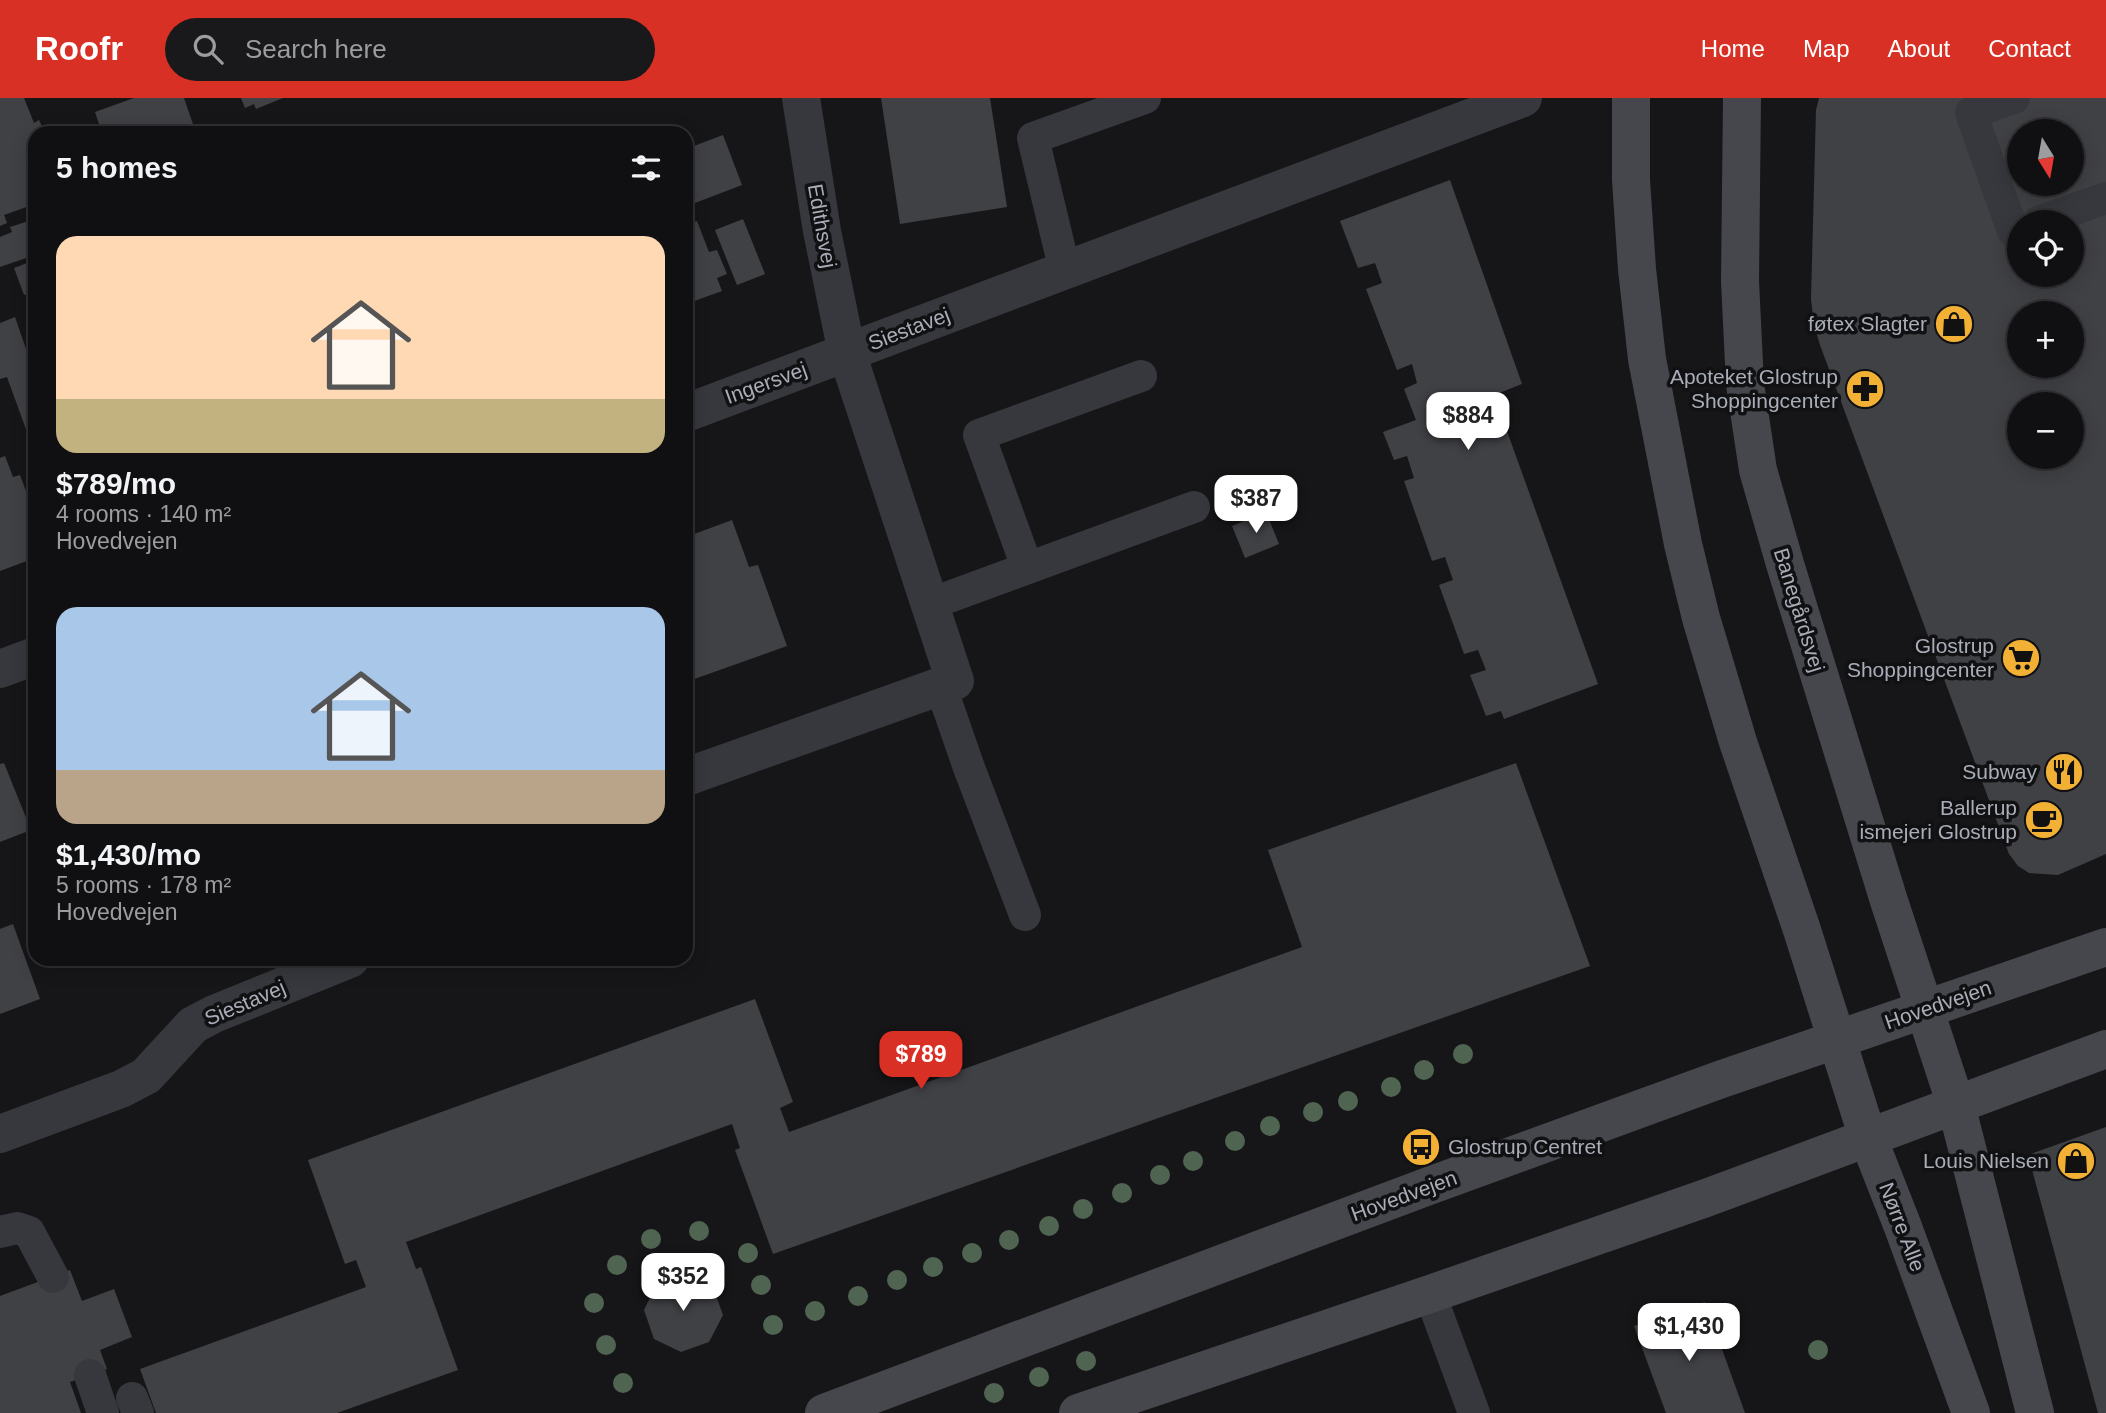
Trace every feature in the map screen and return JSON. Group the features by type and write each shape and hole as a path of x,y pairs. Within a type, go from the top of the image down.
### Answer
{"street":[{"name":"Edithsvej","path":"801,98 822,231 847,353"},
{"name":"Siestavej","path":"941,687 956,681 847,353 1065,271 1468,107 1523,98"},
{"path":"1631,98 1631,180 1647,359 1683,544 1719,684 1802,930 1835,1040"},
{"name":"Banegårdsvej","path":"1742,98 1740,281 1745,384 1758,470 1784,564 1955,1105"},
{"name":"Ingersvej","path":"693,410 847,353"},
{"path":"0,669 28,659"},
{"path":"693,775 941,687"},
{"name":"Hovedvejen","path":"824,1413 1426,1187 1835,1040 2106,947"},
{"name":"Siestavej","path":"0,1133 121,1089 146,1076 193,1025 334,966"},
{"name":"Nørre Alle","path":"1835,1040 1868,1138 1971,1413"},
{"path":"1078,1413 1706,1198 2106,1049"},
{"path":"1955,1105 2035,1413"}],"lane":[{"path":"1065,271 1033,138 1145,98"},
{"path":"2007,214 1971,113 2014,98"},
{"path":"2072,210 2106,198"},
{"path":"1027,568 979,435 1141,376"},
{"path":"930,604 1194,507"},
{"path":"941,687 1026,915"},
{"path":"0,1232 17,1228 29,1231 53,1276"},
{"path":"1430,1294 1474,1413"},
{"path":"90,1375 103,1413"}],"building":[{"path":"0,98 24,98 34,123 39,120 42,126 28,126 28,206 4,215 7,223 0,226"},
{"path":"134,98 184,98 194,126 100,126 95,112"},
{"path":"241,98 283,98 256,109 254,104 245,108"},
{"path":"881,98 990,98 1007,207 900,224"},
{"name":"Glostrup Shoppingcenter","path":"1819,98 2106,98 2106,854 2058,875 2029,873 2018,866 2009,854 1820,345 1811,299 1816,110"},
{"path":"723,135 742,185 693,204 693,146"},
{"path":"1450,180 1522,384 1494,395 1598,684 1504,719 1501,711 1486,716 1470,675 1486,670 1478,650 1464,654 1439,585 1453,580 1445,557 1432,561 1404,481 1414,478 1407,456 1394,460 1383,432 1416,420 1404,389 1417,383 1412,364 1397,370 1366,289 1382,283 1375,263 1358,268 1340,221"},
{"path":"743,219 765,274 737,285 715,230"},
{"path":"28,221 28,257 0,267 0,237 12,232 10,227"},
{"path":"697,221 709,252 717,250 727,274 717,278 722,291 693,301 693,222"},
{"path":"28,263 28,294 24,295 14,268"},
{"path":"15,317 28,355 28,435 7,377 0,379 0,323"},
{"path":"5,456 13,477 20,475 28,496 28,561 0,571 0,458"},
{"path":"1266,512 1279,544 1245,558 1232,526"},
{"path":"732,520 749,567 758,565 787,646 693,680 693,534"},
{"path":"4,763 28,823 28,831 0,842 0,764"},
{"path":"1516,763 1590,966 773,1254 735,1150 740,1148 732,1124 406,1242 416,1269 421,1267 458,1370 337,1413 156,1413 140,1369 366,1287 356,1260 345,1264 308,1160 755,999 793,1102 780,1108 789,1132 1302,947 1268,850"},
{"path":"13,924 40,999 0,1014 0,929"},
{"path":"2106,1127 2106,1413 2098,1413 2028,1155"},
{"path":"70,1270 82,1301 114,1289 132,1337 100,1350 107,1369 70,1382 81,1413 0,1413 0,1296"},
{"path":"686,1274 713,1287 723,1315 709,1342 681,1352 654,1339 644,1310 657,1283"},
{"path":"1705,1302 1745,1413 1666,1413 1634,1326"}],"place":[{"name":"føtex Slagter","path":"1954,324"},
{"name":"Apoteket Glostrup Shoppingcenter","path":"1865,389"},
{"name":"Glostrup Shoppingcenter","path":"2021,658"},
{"name":"Subway","path":"2064,772"},
{"name":"Ballerup ismejeri Glostrup","path":"2044,820"},
{"name":"Glostrup Centret","path":"1421,1147"},
{"name":"Louis Nielsen","path":"2076,1161"}]}
